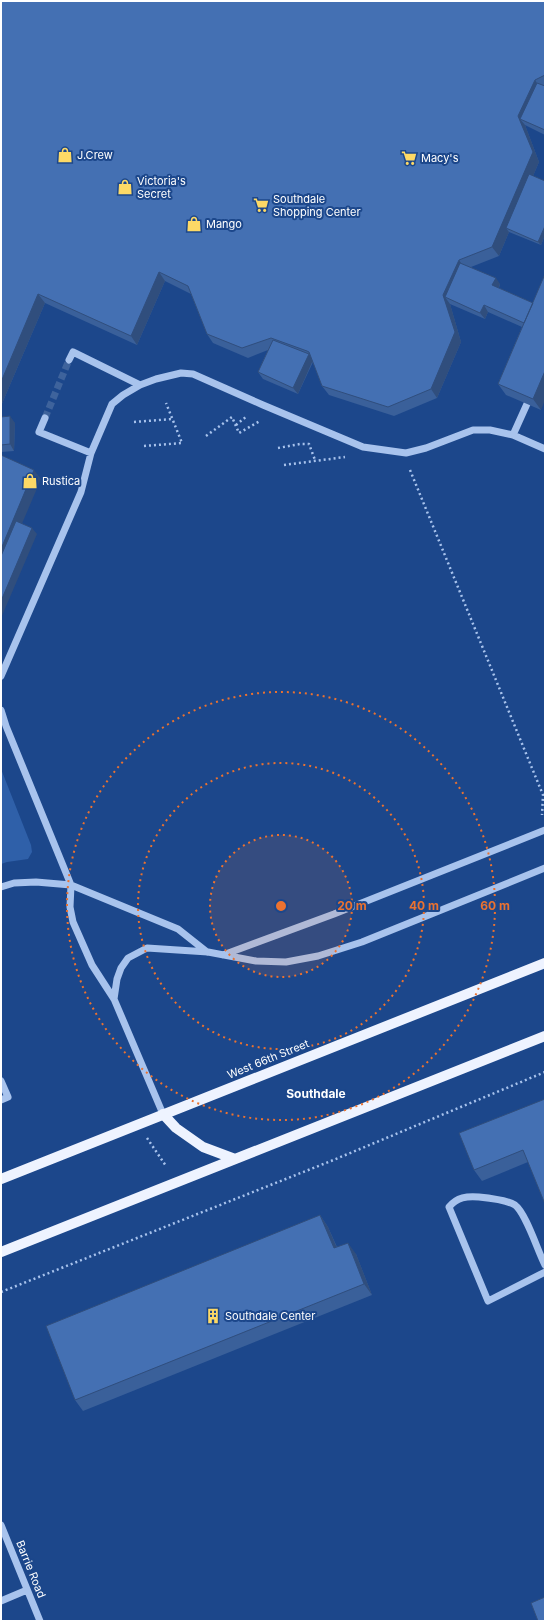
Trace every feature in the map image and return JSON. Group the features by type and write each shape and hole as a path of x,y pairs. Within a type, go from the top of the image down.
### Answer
{"main road":[{"name":"West 66th Street","path":"1,1179 545,963"},
{"path":"1,1252 545,1036"},
{"path":"163,1114 176,1128 203,1147 234,1159"}],"street":[{"path":"69,360 73,352 140,385"},
{"path":"1,676 81,492 91,453 112,404 123,395 140,385 164,376 181,373 193,374 364,447 386,451 411,452 426,448 473,430 490,430 513,435 545,449"},
{"path":"513,435 533,390"},
{"path":"45,418 39,432 91,453"},
{"path":"1,710 3,726 71,885 70,907 73,922 92,965 114,999 163,1114"},
{"path":"222,955 334,914 543,831"},
{"path":"114,999 117,979 121,968 128,958 147,948 208,952 256,961 286,962 318,956 362,942 545,868"},
{"path":"1,886 14,883 36,882 71,885 178,929 208,952"},
{"path":"1,1081 8,1097 1,1100"},
{"path":"545,1265 527,1222 515,1206 497,1199 465,1197 455,1200 449,1207 488,1301 545,1272"},
{"name":"Barrie Road","path":"1,1525 40,1621"},
{"path":"1,1601 27,1590"}],"path":[{"path":"144,446 182,443 166,403"},
{"path":"236,425 247,416"},
{"path":"206,436 232,417 239,433 261,420"},
{"path":"134,422 172,419"},
{"path":"278,448 309,444 315,460"},
{"path":"284,465 348,457"},
{"path":"410,470 543,795 543,831"},
{"path":"1,1292 342,1156 545,1072"},
{"path":"146,1137 166,1166"}],"shaded area":[{"path":"1,769 31,845 32,852 28,859 1,864"}],"building":[{"name":"Southdale Shopping Center","path":"1,1 545,1 545,75 535,80 518,116 533,152 492,247 459,260 443,295 455,332 431,389 388,407 322,386 309,352 307,351 271,338 242,348 207,334 188,286 159,272 131,336 38,294 1,382"},
{"path":"537,83 545,86 545,130 520,119"},
{"path":"529,174 545,181 545,226 538,242 506,228"},
{"path":"460,263 496,278 492,285 533,303 524,323 484,305 480,313 445,297"},
{"path":"545,274 545,371 533,399 498,384"},
{"path":"273,340 309,354 293,388 258,372"},
{"path":"10,416 10,444 1,445 1,417"},
{"path":"1,455 34,470 1,549"},
{"path":"16,521 32,528 1,601 1,556"},
{"path":"545,1099 545,1204 523,1150 474,1170 459,1133"},
{"name":"Southdale Center","path":"320,1215 334,1248 348,1243 364,1284 75,1400 46,1326"},
{"path":"545,1597 545,1621 538,1621 531,1603"}],"tunnel":[{"path":"45,418 69,360"}],"place":[{"name":"J.Crew","path":"65,155"},
{"name":"Macy's","path":"409,158"},
{"name":"Victoria's Secret","path":"125,187"},
{"name":"Southdale Shopping Center","path":"261,205"},
{"name":"Mango","path":"194,224"},
{"name":"Rustica","path":"30,481"},
{"name":"Southdale Center","path":"213,1316"}],"district":[{"name":"Southdale","path":"316,1094"}]}
